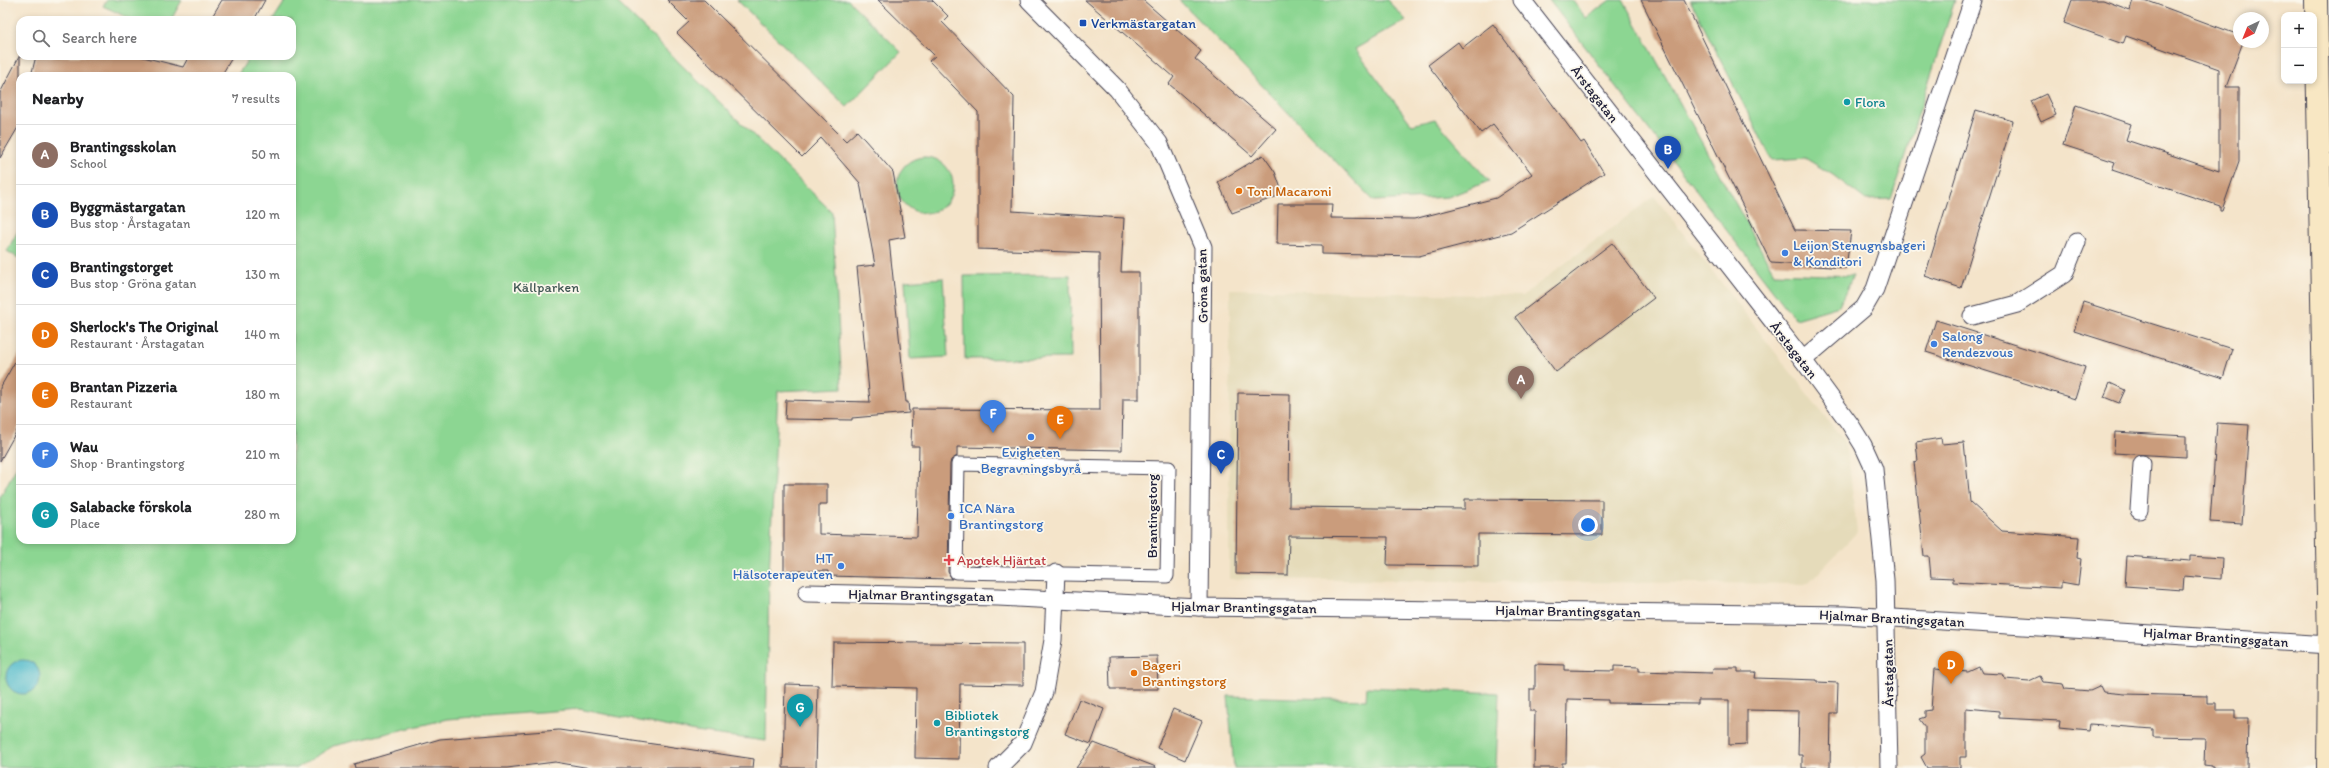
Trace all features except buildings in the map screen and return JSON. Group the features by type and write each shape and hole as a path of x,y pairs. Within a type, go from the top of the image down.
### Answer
{"main road":[{"path":"2316,0 2329,645 2328,768"}],"street":[{"name":"Gröna gatan","path":"1029,0 1117,89 1159,143 1203,247 1199,607"},
{"name":"Årstagatan","path":"1522,0 1803,360 1850,424 1863,445 1874,469 1887,616 1889,768"},
{"path":"1803,360 1864,308 1875,289 1973,0"},
{"path":"1972,316 2017,304 2064,274 2076,242"},
{"name":"Brantingstorg","path":"958,464 1169,468 1167,576 1056,574 956,572 958,464"},
{"path":"2139,510 2142,464"},
{"path":"998,768 1023,743 1044,692 1054,640 1054,600 1056,574"},
{"name":"Hjalmar Brantingsgatan","path":"807,593 1054,600 1199,607 1887,616 2329,645"}],"shaded area":[{"path":"1654,196 1844,441 1850,470 1857,532 1808,584 1229,579 1230,289 1522,296"}],"green space":[{"path":"107,0 182,0 173,16 124,16 103,6"},
{"name":"Källparken","path":"286,0 615,0 832,212 842,388 778,391 769,575 766,741 696,732 579,709 448,719 333,746 297,768 0,768 0,497 16,468 16,544 296,544 296,72 240,72 247,60 296,60 296,16 276,16"},
{"path":"737,0 848,0 901,52 847,107"},
{"path":"1179,0 1387,0 1406,20 1355,49 1412,125 1435,119 1489,181 1448,197 1374,201"},
{"path":"1549,0 1572,0 1586,18 1610,0 1623,0 1774,273 1853,276 1839,306 1795,319"},
{"path":"1690,0 1955,0 1891,199 1866,200 1833,175 1805,158 1772,160"},
{"path":"920,157 930,157 945,165 951,174 953,185 951,196 945,205 930,213 920,213 909,208 902,201 897,190 897,180 902,169 909,162"},
{"path":"16,234 16,257 7,251"},
{"path":"1070,275 1071,358 965,359 964,276"},
{"path":"943,278 948,357 910,359 905,281"},
{"path":"1367,687 1499,693 1496,768 1234,768 1228,696 1366,700"}],"water":[{"path":"20,660 26,660 30,661 37,667 40,677 39,684 33,691 26,694 20,694 16,693 9,687 6,680 6,674 7,670 13,663"}],"place":[{"name":"Verkmästargatan","path":"1083,23"},
{"name":"Flora","path":"1847,102"},
{"name":"Byggmästargatan","path":"1668,169"},
{"name":"Toni Macaroni","path":"1239,191"},
{"name":"Leijon Stenugnsbageri & Konditori","path":"1785,253"},
{"name":"Salong Rendezvous","path":"1934,344"},
{"name":"Brantingsskolan","path":"1521,399"},
{"name":"Wau","path":"993,433"},
{"name":"Evigheten Begravningsbyrå","path":"1031,437"},
{"name":"Brantan Pizzeria","path":"1060,439"},
{"name":"Brantingstorget","path":"1221,474"},
{"name":"ICA Nära Brantingstorg","path":"951,516"},
{"name":"Apotek Hjärtat","path":"949,560"},
{"name":"HT Hälsoterapeuten","path":"841,566"},
{"name":"Bageri Brantingstorg","path":"1134,673"},
{"name":"Sherlock's The Original","path":"1951,684"},
{"name":"Bibliotek Brantingstorg","path":"937,723"},
{"name":"Salabacke förskola","path":"800,727"}]}
